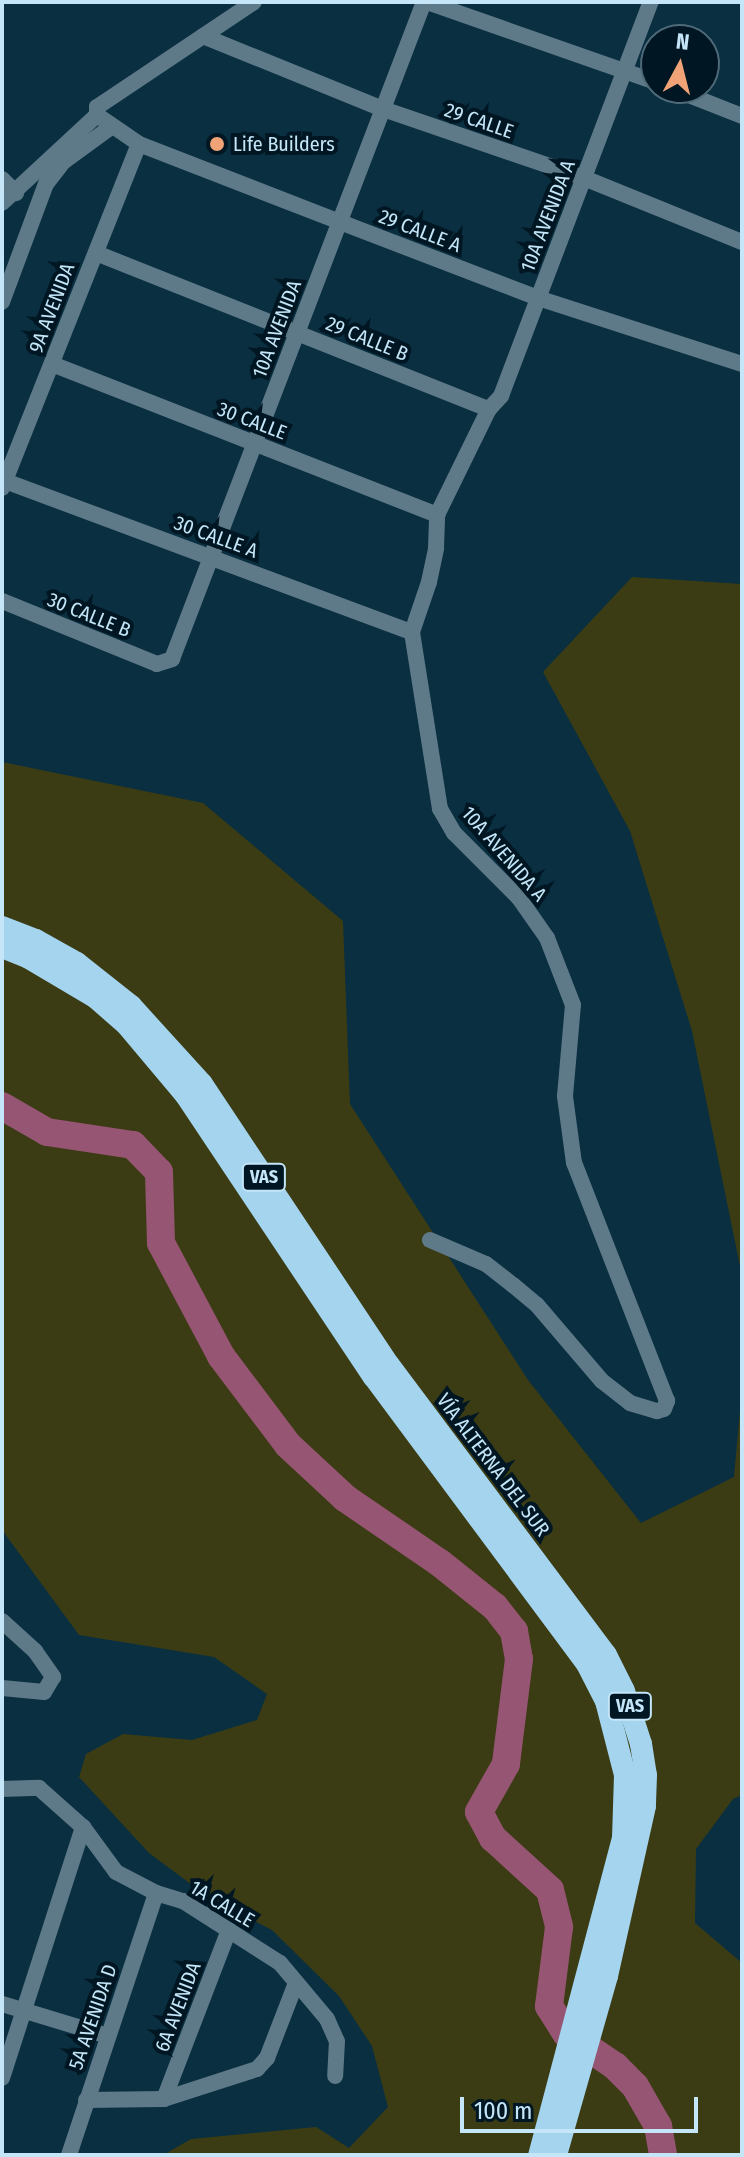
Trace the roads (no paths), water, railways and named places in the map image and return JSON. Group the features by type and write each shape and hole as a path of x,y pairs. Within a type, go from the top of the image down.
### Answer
{"highway":[{"name":"VÍA ALTERNA DEL SUR","path":"2,927 36,940 77,963 131,1006 193,1073 468,1486 549,1595 606,1701 625,1775 631,1839 570,2074 539,2155"},
{"name":"VÍA ALTERNA DEL SUR","path":"2,947 29,958 95,997 126,1024 185,1094 374,1377 468,1486"},
{"name":"VÍA ALTERNA DEL SUR","path":"556,2155 570,2074"}],"street":[{"path":"2,179 9,198 96,114 97,107 254,2"},
{"path":"426,2 640,75"},
{"name":"10A AVENIDA","path":"162,664 172,659 426,2"},
{"name":"10A AVENIDA A","path":"430,1240 486,1264 513,1285 537,1305 602,1381 630,1403 657,1411 664,1409 667,1401 574,1163 565,1096 573,1005 547,938 519,898 454,833 440,809 412,632 432,570 437,515 489,409 501,396 651,2"},
{"name":"29 CALLE","path":"203,36 383,109 584,178 742,242"},
{"path":"712,104 742,116"},
{"name":"29 CALLE A","path":"96,114 139,144 340,222 538,298 742,364"},
{"path":"2,302 6,282 46,184 63,162 111,127"},
{"name":"9A AVENIDA","path":"3,484 139,144"},
{"name":"29 CALLE B","path":"96,253 489,409"},
{"name":"30 CALLE","path":"52,364 437,515"},
{"name":"30 CALLE A","path":"3,484 412,632"},
{"name":"30 CALLE B","path":"2,601 162,664"},
{"path":"2,1621 49,1667 53,1677 44,1692 2,1688"},
{"name":"1A CALLE","path":"4,1795 39,1788 83,1827 116,1872 156,1893 183,1901 280,1963 327,2019 337,2041 335,2076"},
{"path":"2,2078 83,1827"},
{"name":"5A AVENIDA D","path":"69,2155 156,1893"},
{"name":"6A AVENIDA","path":"164,2099 229,1930"},
{"path":"86,2100 164,2099 257,2069 267,2058 296,1983"},
{"path":"2,2004 108,2036"}],"waterway":[{"path":"2,1106 47,1132 133,1145 159,1172 161,1243 221,1356 288,1445 345,1498 440,1563 495,1607 514,1631 519,1659 506,1764 479,1812 493,1838 550,1890 559,1927 549,2006 566,2033 615,2066 635,2086 658,2126 663,2155"}],"place":[{"name":"Life Builders","path":"217,144"}]}
